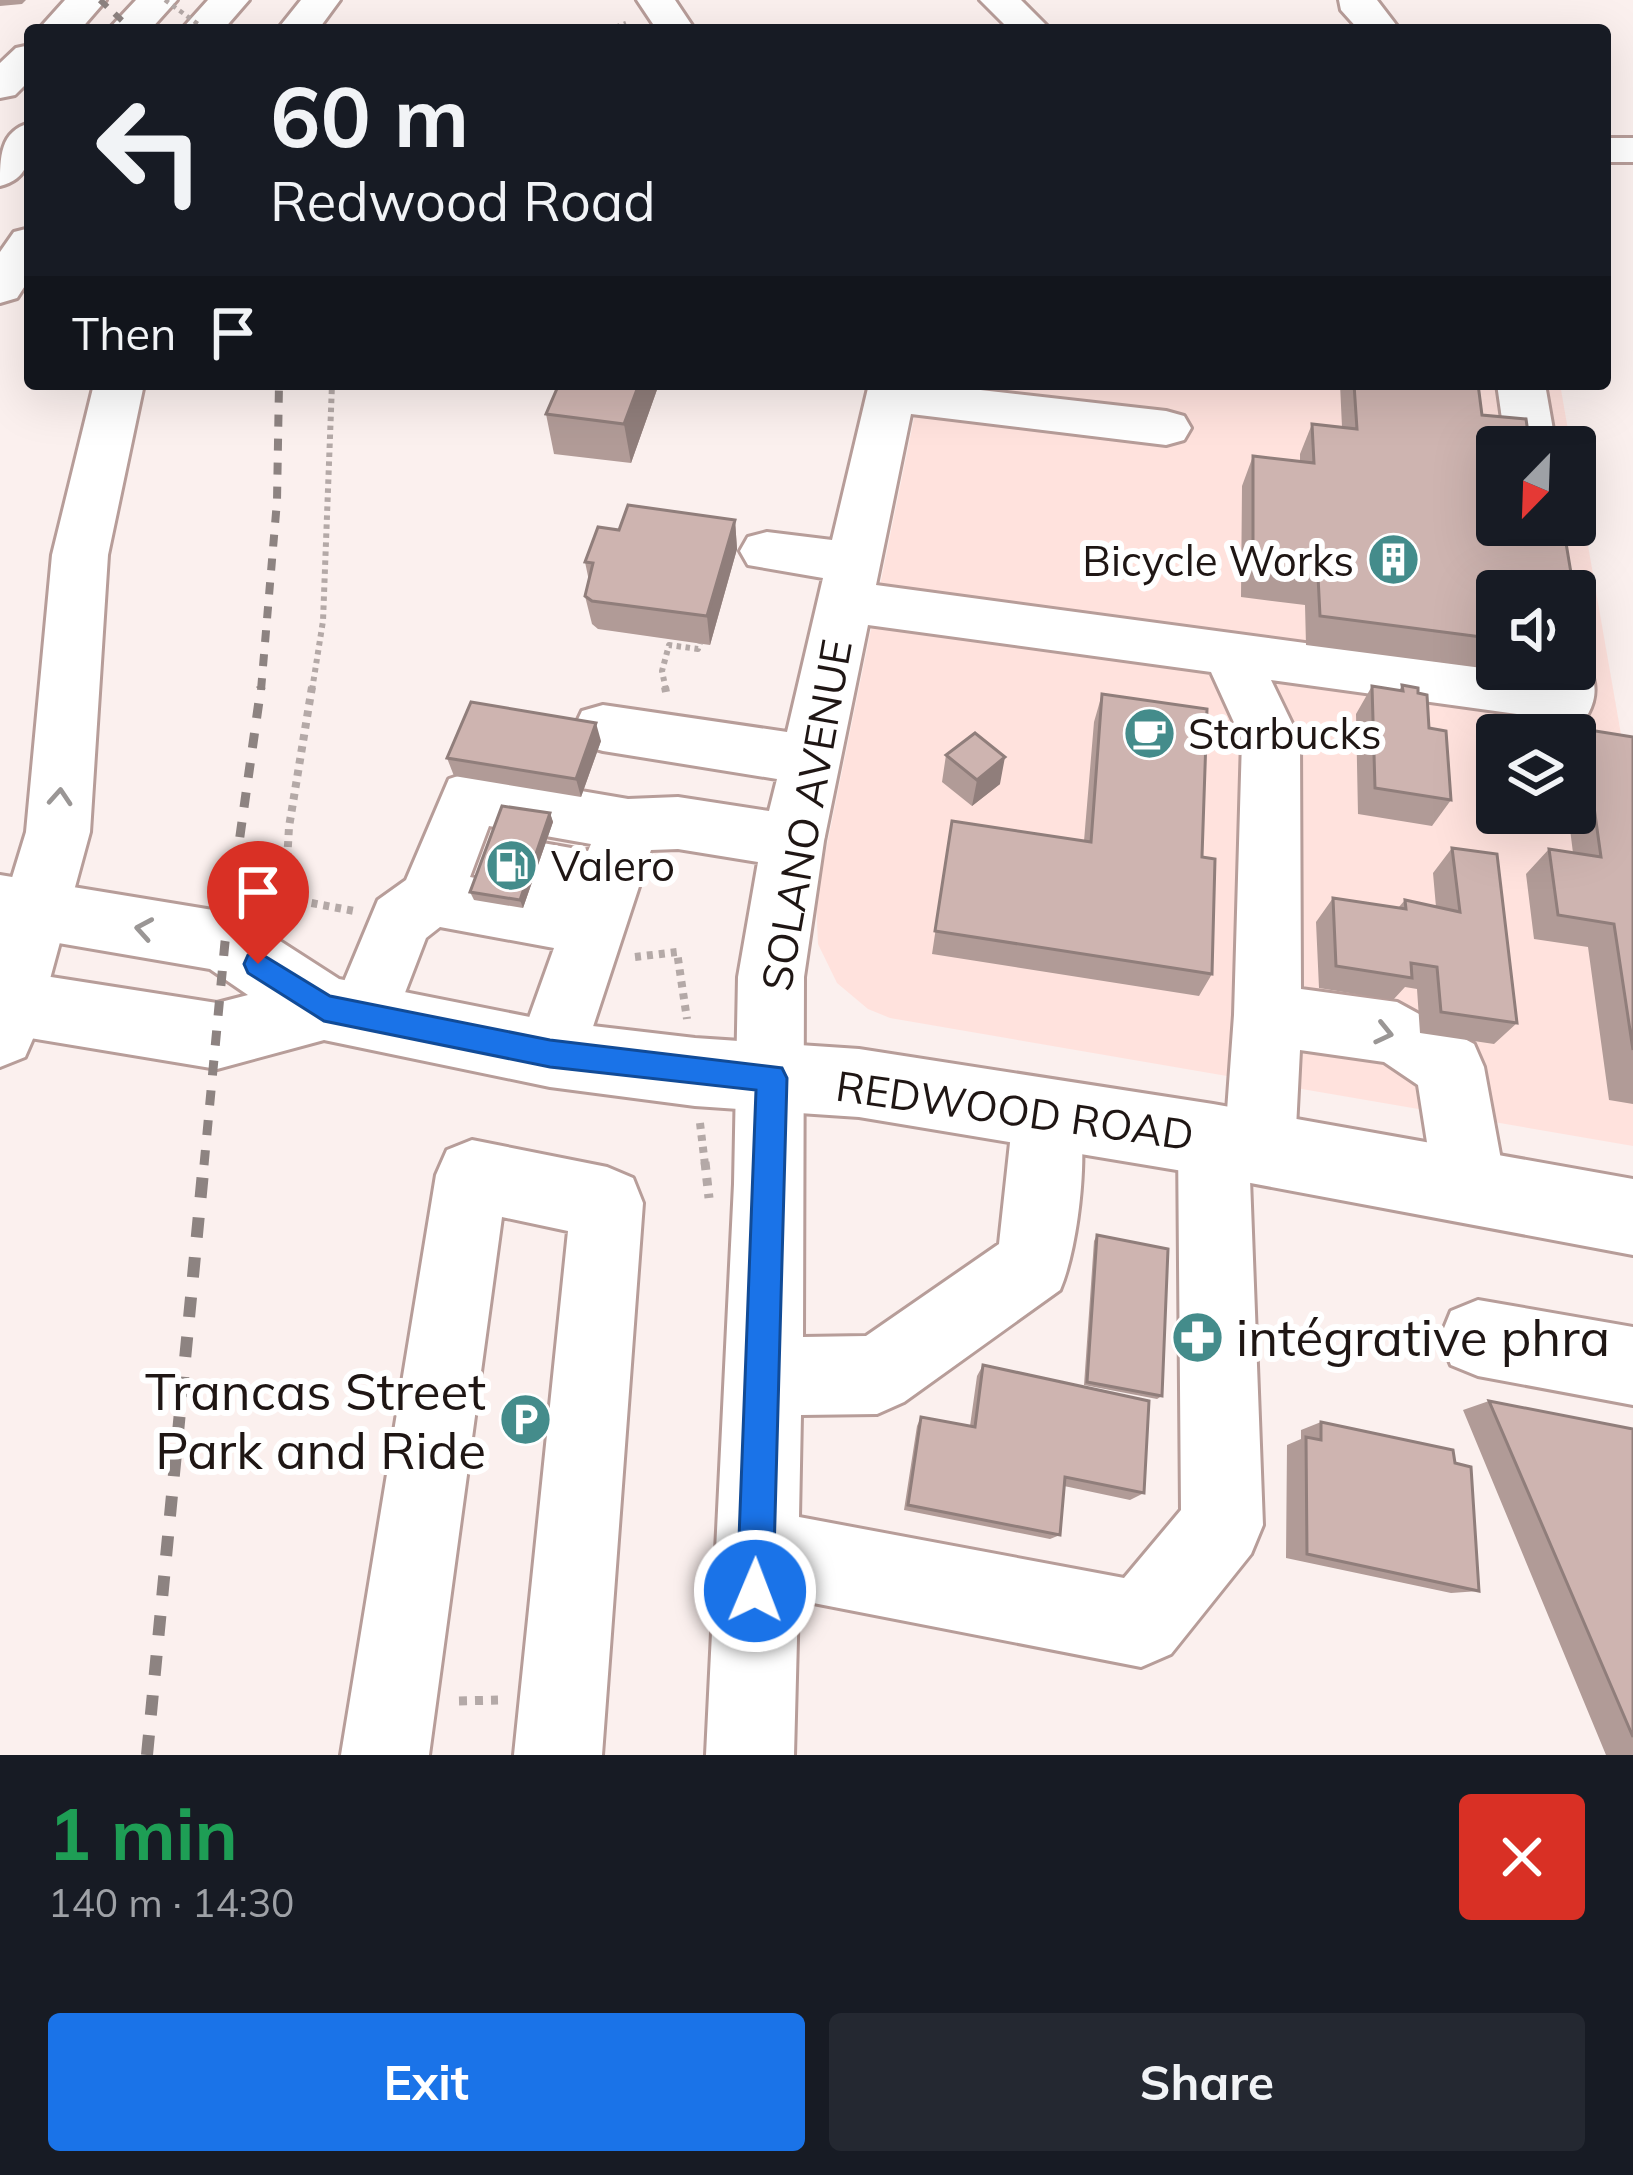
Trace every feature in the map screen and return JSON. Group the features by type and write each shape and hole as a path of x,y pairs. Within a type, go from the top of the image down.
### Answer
{"main road":[{"path":"64,24 87,0"},
{"path":"135,24 162,0"},
{"path":"209,24 230,0"},
{"path":"302,24 321,0"},
{"path":"0,86 24,63"},
{"path":"0,173 24,143"},
{"path":"0,288 24,251"},
{"path":"3,1013 17,908 58,832 80,555 117,390"},
{"name":"REDWOOD ROAD","path":"17,908 225,942 344,1012 550,1054 859,1083 1236,1144 1633,1217"},
{"name":"REDWOOD ROAD","path":"3,1013 217,1036 344,1012"}],"street":[{"path":"999,0 1025,24"},
{"path":"1358,0 1360,10 1375,24"},
{"path":"892,390 1166,428"},
{"name":"SOLANO AVENUE","path":"750,1755 772,1078 771,977 793,841 892,390"},
{"path":"1522,390 1528,426"},
{"path":"766,551 850,582 1231,655 1476,686"},
{"path":"756,1550 1141,1624 1222,1525 1236,1144 1268,1015 1271,740 1231,655"},
{"path":"1505,690 1568,698 1567,690"},
{"path":"603,728 684,722 812,760"},
{"path":"550,1054 684,722"},
{"path":"476,870 470,797 627,864"},
{"path":"344,1012 401,920 476,870 627,864 793,841"},
{"path":"476,870 627,864"},
{"path":"1268,1015 1397,1033 1450,1067 1471,1187"},
{"path":"760,1376 877,1375 1034,1264 1048,1115"},
{"path":"389,1728 472,1175 607,1203 527,1737"},
{"path":"1478,1338 1633,1366"}],"path":[{"path":"162,0 196,24"},
{"path":"285,898 289,827 322,621 332,390"},
{"path":"684,722 662,671 669,645 698,649 700,644"},
{"path":"389,1728 498,1700 527,1737"}],"shaded area":[{"path":"920,390 1561,390 1567,426 1476,426 1476,546 1588,546 1592,570 1476,570 1476,690 1596,690 1596,591 1633,803 1633,1146 890,1018 868,1009 837,983 818,944 816,899"}],"building":[{"path":"556,390 637,390 624,424 546,414"},
{"name":"Bicycle Works","path":"1354,390 1479,390 1482,415 1526,419 1527,426 1476,426 1476,546 1566,546 1570,570 1476,570 1476,636 1320,616 1318,576 1253,568 1253,456 1314,463 1312,424 1357,429"},
{"path":"628,505 735,520 707,616 592,601 585,596 593,563 585,562 598,527 619,530"},
{"path":"1402,685 1427,695 1429,728 1446,731 1451,800 1375,788 1372,686 1403,691"},
{"path":"1102,694 1207,709 1202,857 1215,859 1212,974 935,931 952,821 1091,842"},
{"path":"471,702 596,723 576,779 447,758"},
{"path":"1596,731 1633,737 1633,1050 1614,924 1558,915 1549,849 1601,857"},
{"path":"975,733 1005,757 977,780 946,755"},
{"name":"Valero","path":"502,806 550,813 520,900 470,892"},
{"path":"1452,848 1497,854 1517,1023 1441,1012 1437,967 1411,963 1412,978 1336,966 1333,898 1406,909 1405,900 1460,912"},
{"path":"1097,1235 1168,1249 1162,1396 1087,1382"},
{"path":"983,1365 1149,1401 1144,1493 1065,1477 1060,1535 908,1505 921,1417 975,1427"},
{"path":"1489,1401 1633,1429 1633,1737"},
{"path":"1321,1422 1453,1450 1455,1463 1471,1467 1479,1591 1307,1554 1306,1437 1321,1440"}],"railway":[{"path":"100,0 126,24"},
{"path":"261,690 277,501 279,390"},
{"path":"204,1165 225,942 261,687"},
{"path":"147,1755 204,1162"}],"place":[{"name":"Bicycle Works","path":"1393,560"},
{"name":"Starbucks","path":"1149,733"},
{"name":"Valero","path":"512,865"},
{"name":"intégrative phra","path":"1197,1337"},
{"name":"Trancas Street Park and Ride","path":"525,1420"}],"route":[{"path":"258,964 324,1008 550,1054 772,1078 755,1591"}]}
